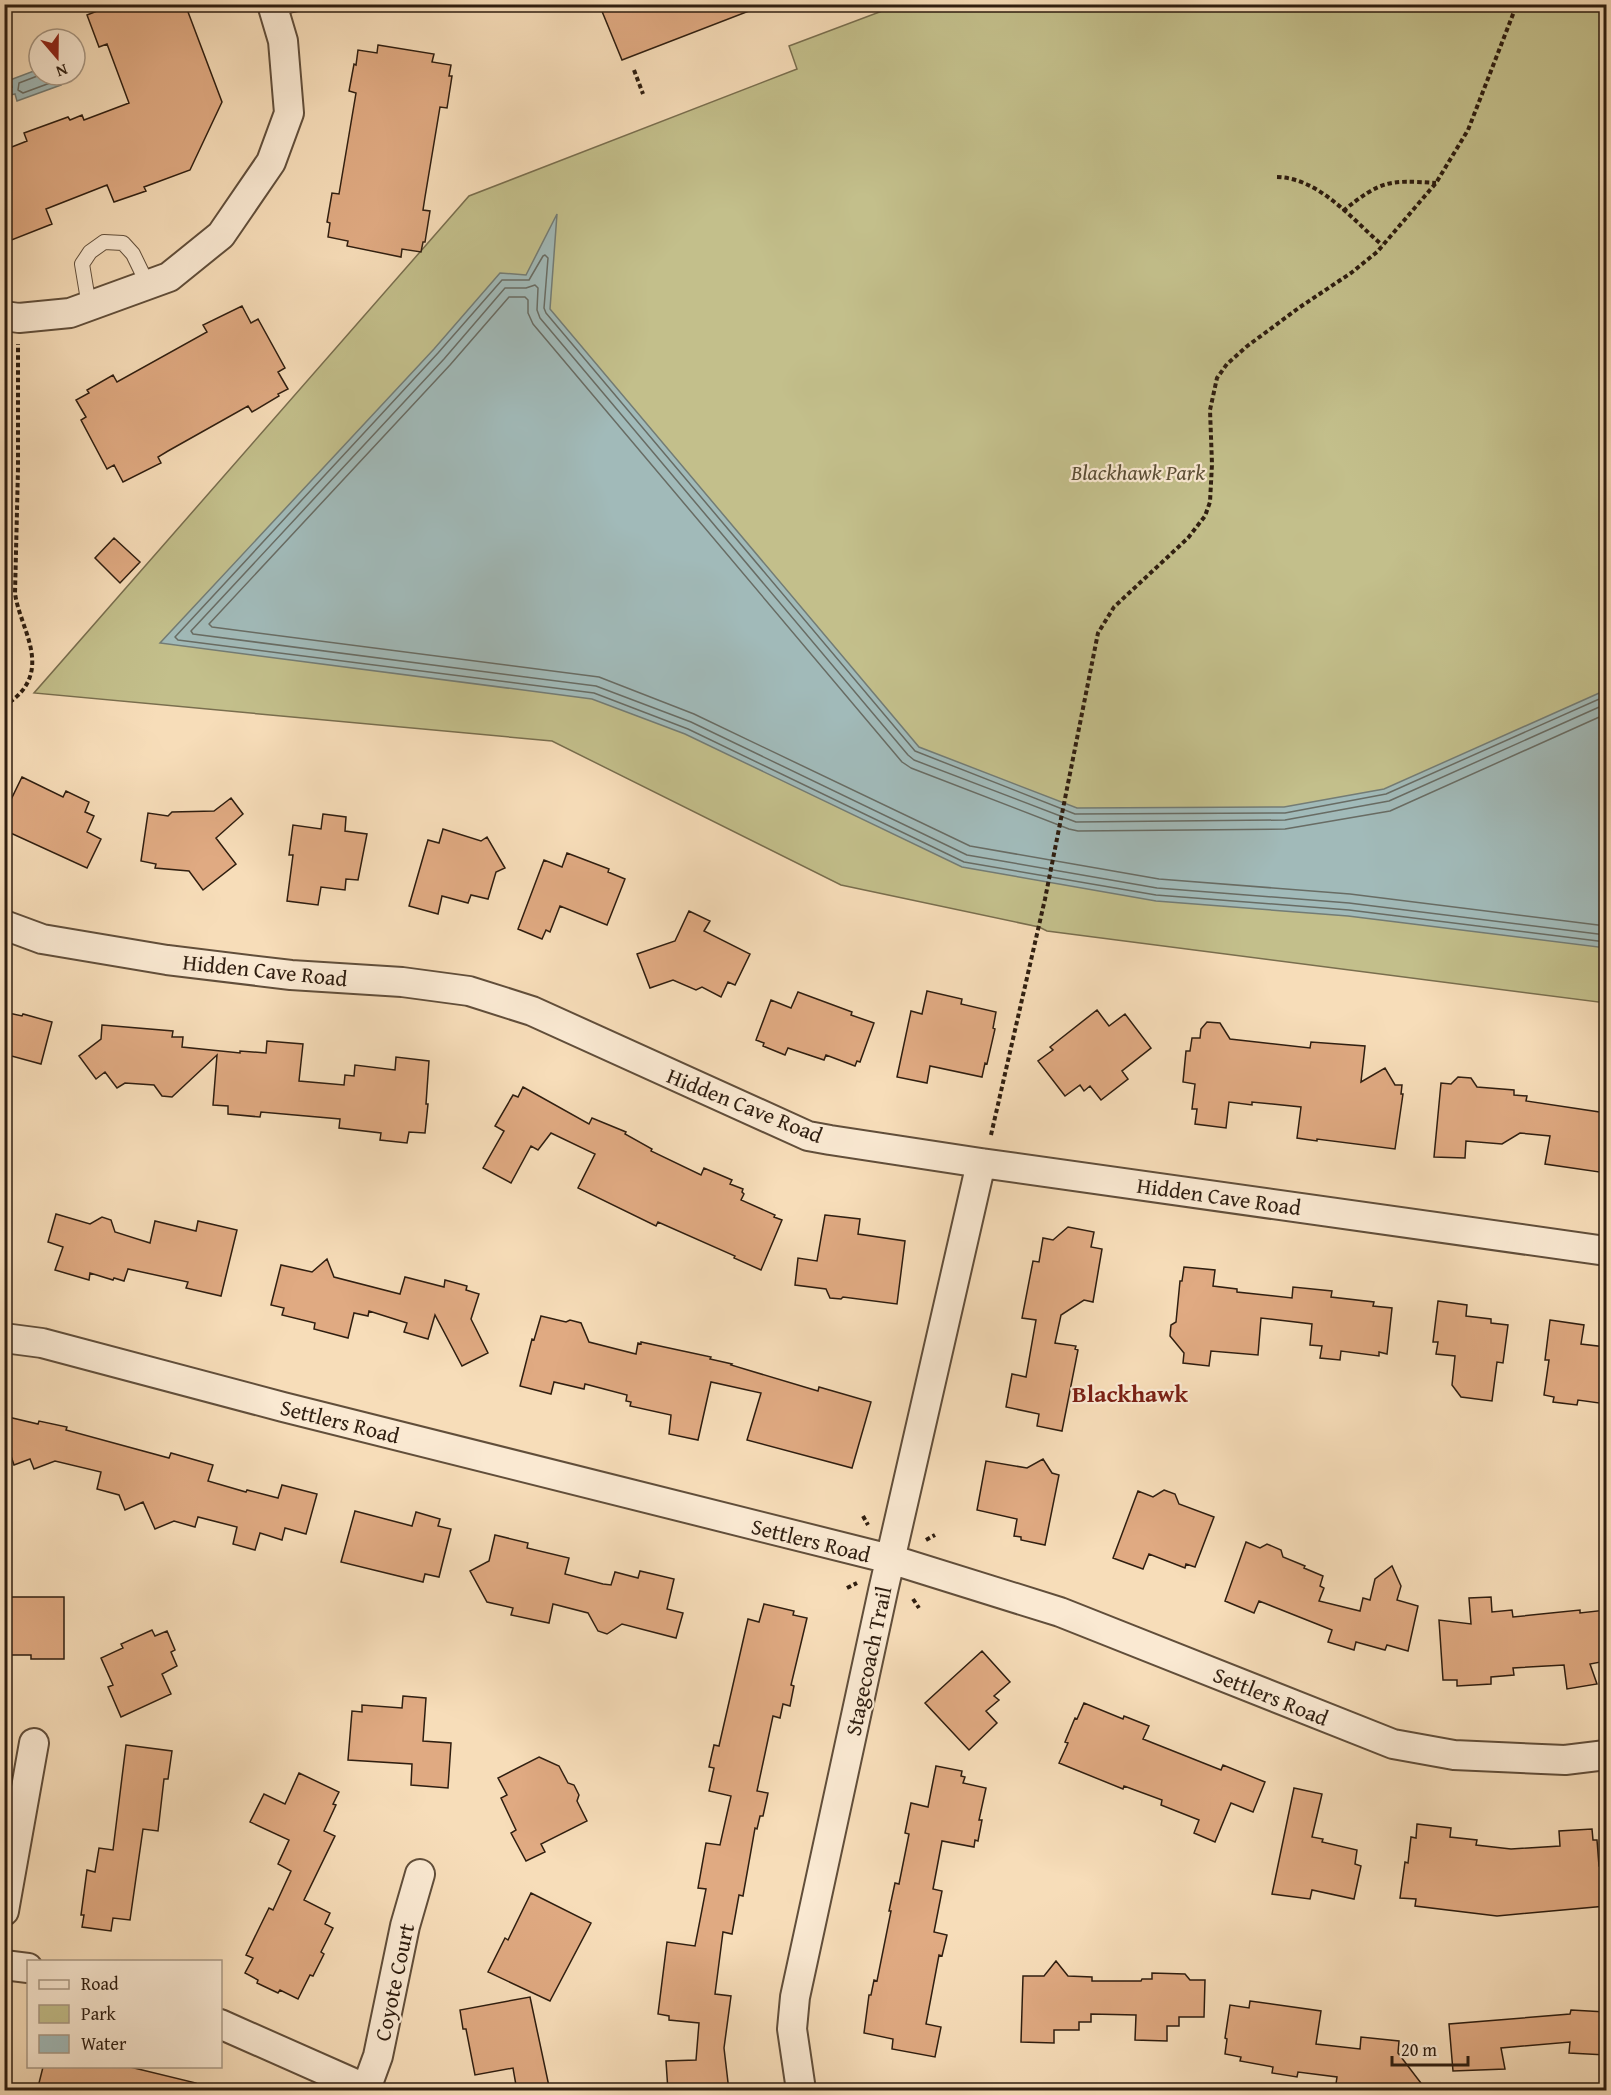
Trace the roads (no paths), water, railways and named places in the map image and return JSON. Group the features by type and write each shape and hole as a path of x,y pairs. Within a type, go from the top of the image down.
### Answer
{"street":[{"path":"12,317 70,313 169,278 221,235 271,162 289,113 281,6"},
{"name":"Hidden Cave Road","path":"4,925 42,939 167,960 291,975 402,982 469,991 532,1011 808,1136 981,1163 1606,1251"},
{"name":"Stagecoach Trail","path":"801,2091 792,2029 795,1997 890,1559 981,1163"},
{"name":"Settlers Road","path":"4,1338 42,1343 283,1407 890,1559 1060,1612 1393,1744 1454,1755 1565,1760 1606,1755"},
{"path":"4,1911 34,1743"},
{"name":"Coyote Court","path":"367,2090 378,2056 405,1926 420,1874"},
{"path":"4,1965 27,1968"},
{"path":"222,2025 367,2090"}],"lane":[{"path":"89,306 82,264 90,252 104,242 123,243 133,254 148,285"}],"water":[{"path":"27,74 27,87 56,87 17,101 15,94 11,95 8,89 12,87 10,80"},
{"path":"557,214 550,309 919,747 1077,808 1284,807 1384,789 1606,690 1606,948 1348,916 1156,901 962,867 685,734 592,699 160,643 434,349 500,273 526,275"}],"district":[{"name":"Blackhawk","path":"1130,1393"}],"park label":[{"name":"Blackhawk Park","path":"1138,472"}]}
